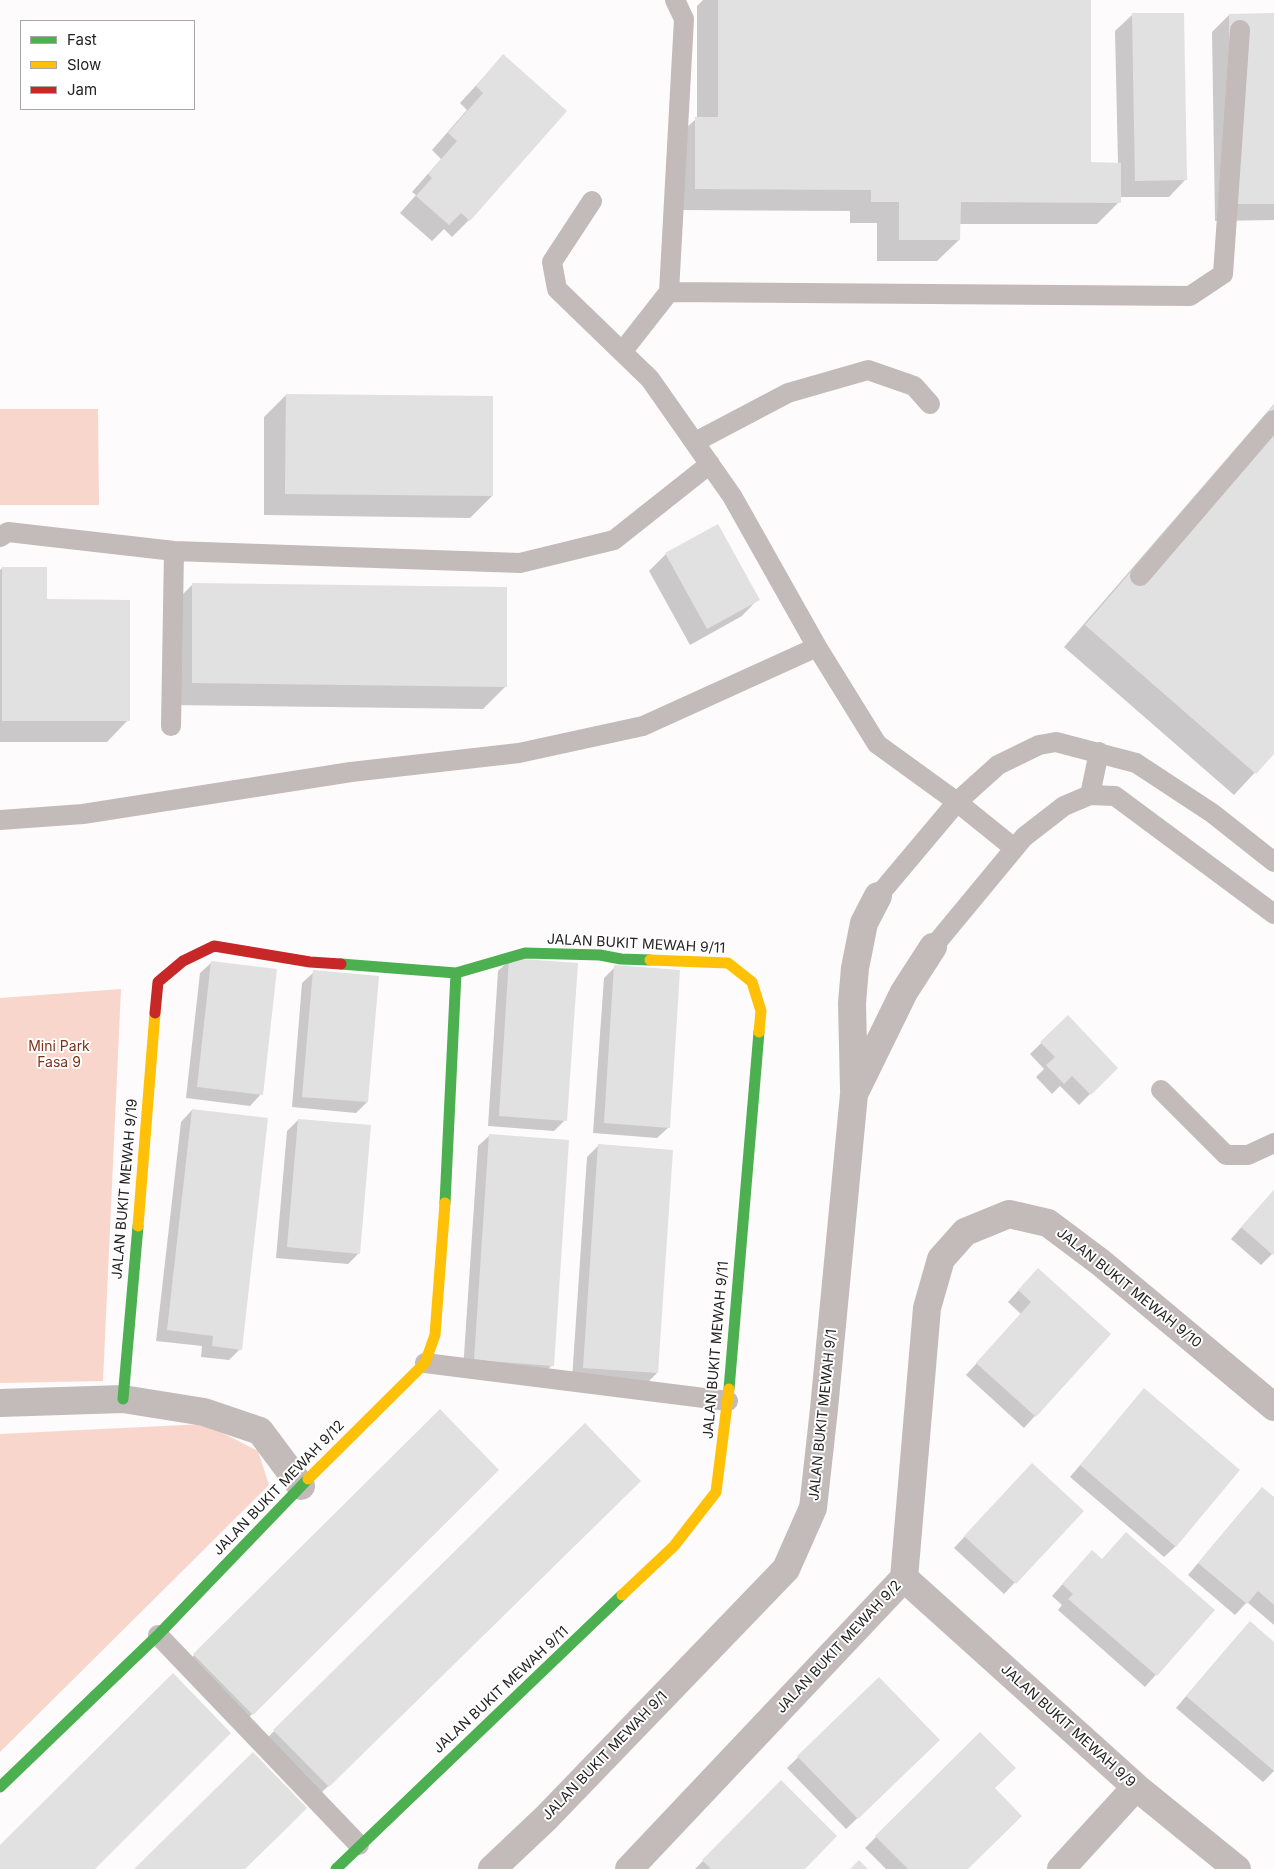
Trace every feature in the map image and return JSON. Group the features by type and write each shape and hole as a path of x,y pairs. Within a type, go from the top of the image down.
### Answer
{"street":[{"path":"854,1094 852,1003 855,968 864,923 878,896"},
{"name":"JALAN BUKIT MEWAH 9/19","path":"123,1399 158,982 183,961 214,946 310,962 456,974"},
{"name":"JALAN BUKIT MEWAH 9/1","path":"492,1869 546,1818 786,1569 812,1508 824,1409 854,1094 904,992 933,947"},
{"name":"JALAN BUKIT MEWAH 9/11","path":"336,1869 674,1546 716,1492 728,1401 761,1011 752,982 728,963 655,961 600,955 524,953 456,974"},
{"name":"JALAN BUKIT MEWAH 9/12","path":"0,1787 158,1635 301,1486 425,1363 435,1334 449,1147 456,974"},
{"name":"JALAN BUKIT MEWAH 9/10","path":"927,1308 941,1259 965,1232 1009,1214 1048,1223 1100,1262 1274,1407"},
{"name":"JALAN BUKIT MEWAH 9/2","path":"629,1869 904,1578 927,1308"},
{"path":"0,1402 123,1399 204,1412 260,1430 301,1486"},
{"name":"JALAN BUKIT MEWAH 9/9","path":"904,1578 1136,1788 1237,1869"},
{"path":"1061,1869 1136,1788"}],"lane":[{"path":"622,352 669,292 684,19 675,0"},
{"path":"669,292 1190,296 1222,274 1240,30"},
{"path":"592,201 552,262 557,289 650,379 695,442 732,496 817,647 877,744 957,802 1014,848"},
{"path":"695,442 788,392 868,370 914,386 930,404"},
{"path":"1140,576 1274,420"},
{"path":"0,537 8,532 174,551 520,563 614,540 710,464"},
{"path":"171,726 174,551"},
{"path":"0,820 83,814 350,772 519,753 643,726 817,647"},
{"path":"878,896 957,802 998,766 1039,745 1056,742 1136,763 1212,813 1274,862"},
{"path":"1090,795 1099,752"},
{"path":"933,947 1014,848 1046,819 1064,806 1090,795 1115,796 1274,914"},
{"path":"1161,1090 1226,1154 1248,1155 1274,1144"},
{"path":"425,1363 728,1401"},
{"path":"158,1635 359,1845"}],"green space":[{"path":"0,409 98,409 99,505 0,505"},
{"name":"Mini Park Fasa 9","path":"121,989 103,1381 0,1383 0,998"},
{"path":"205,1424 258,1451 269,1485 0,1752 0,1434"}],"building":[{"path":"718,0 1091,0 1091,162 1121,163 1121,203 961,202 960,240 899,240 899,202 871,202 871,190 695,189 695,117 718,117"},
{"path":"1132,13 1184,13 1187,180 1135,181"},
{"path":"1274,13 1274,204 1231,204 1229,14"},
{"path":"503,54 567,111 470,221 461,213 449,225 416,196 432,178 428,174 457,141 448,133 483,93 476,86"},
{"path":"286,394 493,396 493,496 285,494"},
{"path":"1274,405 1274,754 1256,774 1085,625"},
{"path":"718,524 760,600 707,629 665,553"},
{"path":"2,567 47,567 47,599 130,600 130,721 2,721"},
{"path":"192,583 507,587 507,687 192,683"},
{"path":"509,958 578,963 567,1121 499,1116"},
{"path":"211,961 277,969 263,1095 197,1087"},
{"path":"614,965 680,970 670,1128 604,1123"},
{"path":"313,970 379,976 368,1102 302,1097"},
{"path":"1068,1015 1118,1068 1091,1095 1072,1076 1064,1084 1046,1065 1055,1057 1040,1042"},
{"path":"192,1109 268,1118 242,1350 212,1346 213,1336 167,1330"},
{"path":"298,1119 371,1125 360,1254 287,1247"},
{"path":"489,1134 569,1140 554,1366 474,1360"},
{"path":"598,1144 673,1150 658,1373 583,1368"},
{"path":"1274,1190 1274,1253 1273,1255 1241,1227"},
{"path":"1038,1268 1111,1334 1036,1417 976,1363 1031,1302 1018,1290"},
{"path":"1144,1388 1240,1470 1176,1547 1080,1465"},
{"path":"440,1409 499,1470 253,1715 193,1654"},
{"path":"585,1423 641,1481 329,1787 273,1730"},
{"path":"1032,1463 1084,1511 1016,1584 964,1536"},
{"path":"1262,1487 1274,1497 1274,1605 1258,1591 1247,1604 1198,1563"},
{"path":"1126,1532 1215,1610 1157,1676 1068,1599 1073,1594 1062,1584 1092,1550 1102,1559"},
{"path":"1250,1621 1274,1642 1274,1771 1186,1696"},
{"path":"173,1673 231,1733 95,1869 0,1869 0,1845"},
{"path":"879,1677 940,1740 858,1819 797,1756"},
{"path":"980,1732 1016,1768 995,1788 1022,1816 968,1869 908,1869 875,1836"},
{"path":"253,1752 307,1808 285,1830 245,1869 134,1869"},
{"path":"781,1780 837,1836 805,1869 711,1869 702,1860"},
{"path":"859,1860 868,1869 850,1869"}],"traffic: fast":[{"path":"456,973 525,953 600,955 621,959 650,960"},
{"path":"341,964 456,973 445,1203"},
{"path":"729,1389 759,1032"},
{"path":"123,1399 138,1226"},
{"path":"0,1787 158,1635 308,1479"},
{"path":"336,1869 622,1595"}],"traffic: slow":[{"path":"650,960 728,963 752,982 761,1011 759,1032"},
{"path":"138,1226 155,1013"},
{"path":"308,1479 425,1363 435,1335 445,1203"},
{"path":"622,1595 674,1546 716,1492 729,1389"}],"traffic: jam":[{"path":"155,1013 158,982 183,961 214,946 310,962 341,964"}]}
